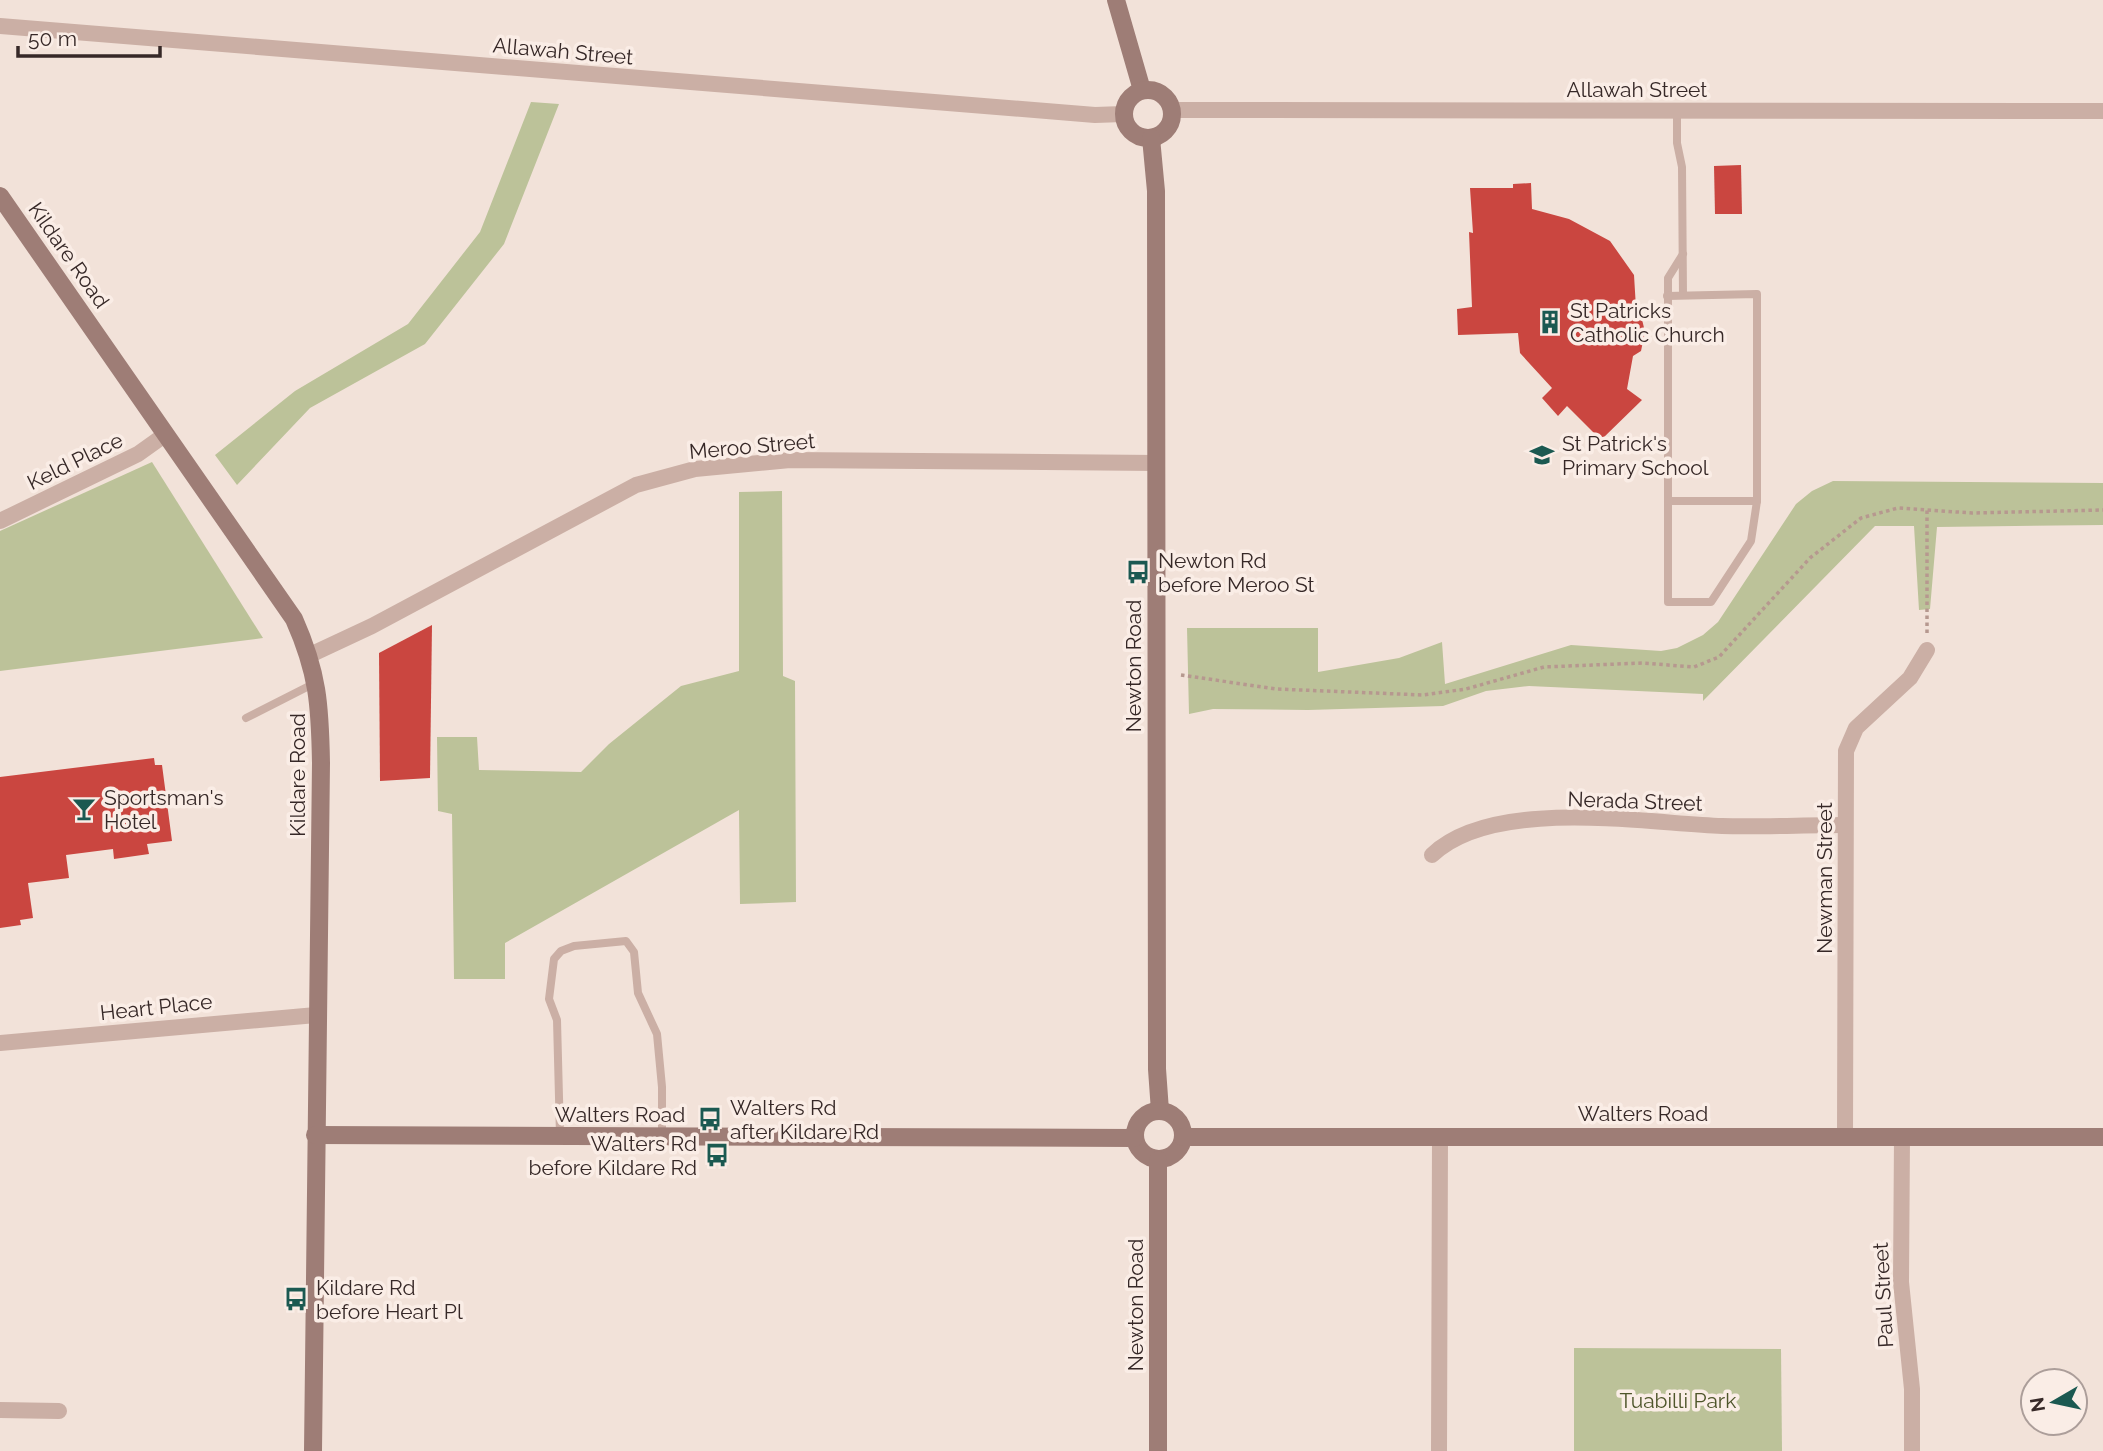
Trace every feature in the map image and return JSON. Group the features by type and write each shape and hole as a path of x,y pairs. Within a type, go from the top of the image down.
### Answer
{"main road":[{"path":"1116,0 1142,90"},
{"path":"1142,90 1162,94 1171,110 1168,127 1151,138 1135,134 1129,129 1124,114 1128,99 1142,90"},
{"name":"Newton Road","path":"1151,138 1156,191 1156,1055 1160,1111"},
{"name":"Kildare Road","path":"0,196 294,619 310,654 317,682 321,763 313,1451"},
{"path":"1160,1111 1174,1116 1183,1137 1172,1156 1158,1160 1145,1156 1134,1138 1141,1118 1160,1111"},
{"name":"Walters Road","path":"315,1135 1134,1138"},
{"name":"Walters Road","path":"1183,1137 2103,1137"},
{"name":"Newton Road","path":"1158,1160 1158,1451"}],"street":[{"name":"Allawah Street","path":"0,26 1095,115 1124,114"},
{"name":"Allawah Street","path":"1171,110 2103,111"},
{"name":"Keld Place","path":"0,521 138,454 166,434"},
{"name":"Meroo Street","path":"310,654 372,626 636,485 695,469 790,460 1157,463"},
{"name":"Newman Street","path":"1845,1136 1845,825 1848,742 1856,727 1910,678 1927,650"},
{"name":"Nerada Street","path":"1432,855 1457,837 1504,822 1538,818 1726,826 1845,825"},
{"name":"Heart Place","path":"0,1043 316,1015"},
{"path":"1439,1451 1440,1136"},
{"name":"Paul Street","path":"1902,1137 1900,1282 1912,1389 1912,1451"},
{"path":"0,1410 59,1411"}],"lane":[{"path":"1677,110 1683,295"},
{"path":"1667,296 1757,294 1757,501 1751,541 1712,602 1668,602 1667,296 1668,278 1683,254"},
{"path":"1668,501 1757,501"},
{"path":"246,718 317,682"},
{"path":"560,1137 557,1020 549,999 554,959 561,951 574,946 613,940 626,941 634,952 638,993 657,1034 662,1087 662,1137"}],"path":[{"path":"1181,675 1276,689 1423,695 1466,689 1544,667 1642,663 1695,667 1719,657 1802,566 1860,518 1898,508 1972,513 2103,510"},
{"path":"1927,509 1927,650"}],"green space":[{"path":"531,102 559,104 504,244 425,344 310,408 237,485 215,455 295,391 408,324 480,232"},
{"path":"152,462 263,638 0,671 0,531"},
{"path":"1833,481 2103,483 2103,525 1937,527 1930,609 1919,610 1914,526 1875,526 1703,701 1703,694 1529,686 1486,691 1443,706 1308,710 1213,709 1189,714 1187,628 1318,628 1318,672 1399,658 1442,642 1445,684 1571,645 1661,651 1677,648 1703,635 1718,622 1796,504 1812,491"},
{"path":"782,491 783,676 795,681 796,902 740,904 739,810 505,943 505,979 454,979 452,814 438,811 437,737 477,737 479,770 581,772 609,744 681,686 739,671 739,492"},
{"name":"Tuabilli Park","path":"1574,1348 1781,1349 1782,1451 1574,1451"}],"building":[{"path":"1741,165 1742,214 1715,214 1714,166"},
{"name":"St Patricks Catholic Church","path":"1531,183 1532,209 1569,219 1610,241 1634,275 1636,308 1640,311 1645,332 1641,351 1633,356 1627,389 1642,400 1601,440 1567,406 1558,416 1542,398 1552,388 1520,353 1518,333 1458,335 1457,309 1472,307 1469,232 1473,233 1470,188 1513,188 1513,184"},
{"path":"432,625 430,778 380,781 379,653"},
{"name":"Sportsman's Hotel","path":"154,758 155,765 162,765 172,841 147,844 149,854 114,859 113,849 66,855 69,878 28,883 33,918 20,920 21,925 0,928 0,777"}],"place":[{"name":"St Patricks Catholic Church","path":"1550,322"},
{"name":"St Patrick's Primary School","path":"1542,455"},
{"name":"Newton Rd before Meroo St","path":"1138,572"},
{"name":"Sportsman's Hotel","path":"84,809"},
{"name":"Walters Rd after Kildare Rd","path":"710,1119"},
{"name":"Walters Rd before Kildare Rd","path":"717,1155"},
{"name":"Kildare Rd before Heart Pl","path":"296,1299"}]}
